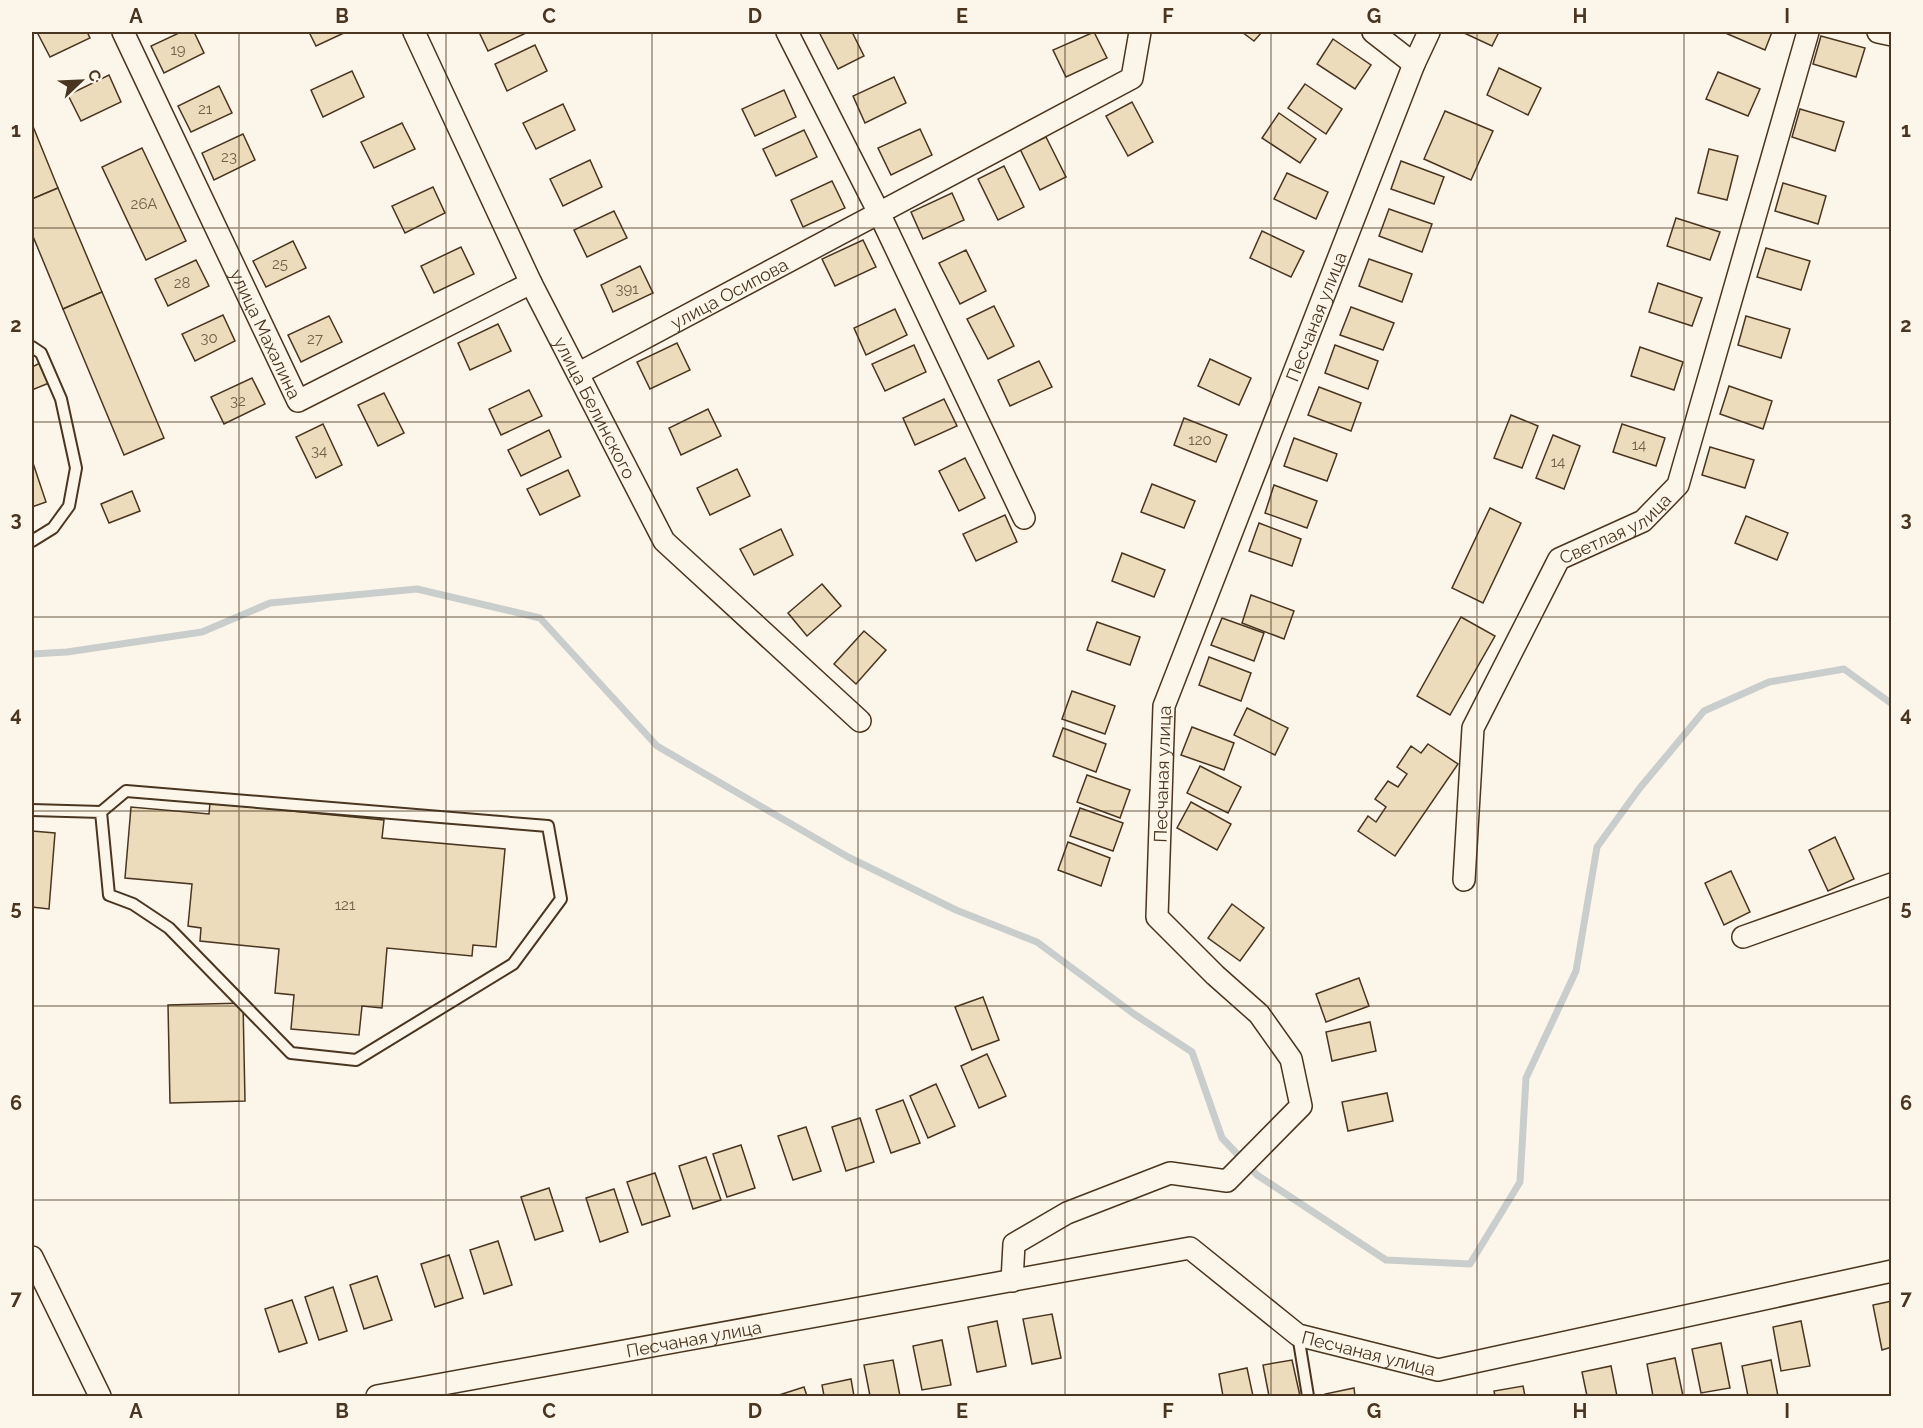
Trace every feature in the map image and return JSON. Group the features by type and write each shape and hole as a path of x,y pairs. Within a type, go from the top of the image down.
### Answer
{"street":[{"name":"улица Махалина","path":"123,32 298,401 531,284"},
{"name":"улица Белинского","path":"414,32 531,284 664,541 860,722"},
{"path":"787,32 879,213 1024,518"},
{"name":"улица Осипова","path":"579,373 1132,78 1140,32"},
{"path":"1373,32 1414,64"},
{"name":"Песчаная улица","path":"1012,1281 1014,1244 1067,1213 1170,1173 1227,1180 1301,1106 1291,1059 1259,1014 1215,975 1157,917 1164,706 1414,64 1429,32"},
{"name":"Светлая улица","path":"1464,880 1473,728 1559,559 1643,521 1678,485 1808,32"},
{"path":"1878,32 1892,35"},
{"path":"1743,937 1892,884"},
{"name":"Песчаная улица","path":"377,1396 1190,1248 1298,1335 1438,1370 1892,1271"},
{"path":"32,1257 100,1396"}],"lane":[{"path":"32,347 41,353 61,399 76,468 69,506 52,528 32,541"},
{"path":"32,810 101,812 126,791 548,826 561,899 513,964 356,1060 291,1053 169,928 132,904 109,895 101,812"},
{"path":"1298,1335 1308,1396"}],"building":[{"path":"37,32 87,32 90,38 50,57"},
{"path":"181,32 194,32 204,53 164,73 151,46"},
{"path":"309,32 346,32 316,46"},
{"path":"479,32 528,32 488,51"},
{"path":"819,32 852,32 864,56 838,69"},
{"path":"1094,32 1107,58 1066,77 1053,50"},
{"path":"1242,32 1262,32 1254,41"},
{"path":"1462,32 1499,32 1492,46"},
{"path":"1723,32 1772,32 1765,50"},
{"path":"1821,36 1865,48 1856,77 1813,64"},
{"path":"1333,39 1371,65 1355,89 1317,64"},
{"path":"535,45 547,71 507,91 495,64"},
{"path":"1499,68 1541,88 1528,115 1487,95"},
{"path":"352,71 364,97 323,117 311,90"},
{"path":"1718,72 1760,89 1748,116 1706,99"},
{"path":"109,75 121,102 81,121 68,95"},
{"path":"894,77 906,103 865,123 853,96"},
{"path":"1305,84 1342,109 1326,134 1288,108"},
{"path":"219,86 232,113 191,132 178,106"},
{"path":"784,90 796,117 755,136 742,109"},
{"path":"1132,102 1153,142 1128,156 1106,116"},
{"path":"563,104 575,130 536,149 523,123"},
{"path":"1800,109 1844,122 1835,151 1792,137"},
{"path":"1445,111 1493,131 1471,180 1424,159"},
{"path":"1279,113 1316,139 1300,163 1262,138"},
{"path":"402,123 415,149 374,168 361,142"},
{"path":"32,124 58,188 32,199"},
{"path":"920,129 932,155 891,175 878,148"},
{"path":"804,130 817,157 776,176 763,149"},
{"path":"243,134 255,160 214,180 202,153"},
{"path":"1046,137 1066,177 1040,190 1020,149"},
{"path":"142,148 186,241 146,260 102,167"},
{"path":"1709,149 1738,156 1727,200 1698,193"},
{"path":"590,160 602,187 563,206 550,179"},
{"path":"1401,161 1444,177 1434,204 1391,189"},
{"path":"1004,166 1024,207 998,220 978,179"},
{"path":"1287,173 1328,192 1316,219 1274,199"},
{"path":"832,181 845,208 803,227 791,200"},
{"path":"1783,183 1826,196 1818,224 1775,211"},
{"path":"433,187 445,213 405,233 392,206"},
{"path":"58,188 102,292 63,309 32,234 32,199"},
{"path":"952,193 964,220 923,239 911,212"},
{"path":"1389,209 1432,224 1422,252 1379,236"},
{"path":"614,211 627,238 587,257 574,230"},
{"path":"1676,218 1720,232 1710,260 1667,246"},
{"path":"1262,231 1304,251 1291,277 1250,258"},
{"path":"863,240 876,267 835,286 822,259"},
{"path":"293,241 306,268 266,287 253,261"},
{"path":"461,247 474,274 434,293 421,266"},
{"path":"1766,248 1810,261 1801,290 1757,277"},
{"path":"966,250 986,291 960,304 939,263"},
{"path":"1369,259 1412,274 1402,302 1359,286"},
{"path":"196,260 209,286 168,306 155,279"},
{"path":"640,266 653,293 613,312 601,285"},
{"path":"1658,283 1702,298 1692,326 1649,312"},
{"path":"102,292 164,438 124,455 63,309"},
{"path":"994,306 1014,346 988,359 967,319"},
{"path":"1351,307 1394,323 1383,350 1340,335"},
{"path":"895,309 907,335 866,355 854,328"},
{"path":"223,315 235,341 195,361 182,334"},
{"path":"329,316 342,342 301,362 288,335"},
{"path":"1746,316 1790,329 1781,358 1738,345"},
{"path":"498,324 511,351 470,370 458,343"},
{"path":"677,343 690,370 650,389 637,362"},
{"path":"914,345 926,372 885,391 872,364"},
{"path":"1335,345 1378,361 1368,389 1325,373"},
{"path":"1640,347 1683,362 1674,390 1631,376"},
{"path":"1210,359 1251,378 1239,405 1198,386"},
{"path":"1039,361 1052,387 1010,406 998,380"},
{"path":"40,363 49,383 32,390 32,367"},
{"path":"252,378 265,404 224,424 211,397"},
{"path":"1729,386 1772,401 1763,429 1720,414"},
{"path":"1319,387 1361,403 1351,431 1308,415"},
{"path":"529,390 542,416 501,435 489,409"},
{"path":"384,393 404,433 378,446 358,405"},
{"path":"944,399 957,426 915,445 903,418"},
{"path":"708,409 721,436 681,455 669,428"},
{"path":"1511,415 1538,426 1522,468 1494,458"},
{"path":"1184,418 1227,435 1216,462 1174,445"},
{"path":"323,424 342,465 316,478 296,437"},
{"path":"1622,424 1665,438 1656,466 1613,452"},
{"path":"549,430 561,457 521,476 508,450"},
{"path":"1553,435 1580,446 1564,489 1536,478"},
{"path":"1294,438 1337,454 1327,481 1284,466"},
{"path":"1710,447 1754,460 1745,488 1702,475"},
{"path":"965,458 985,498 959,511 939,471"},
{"path":"32,460 46,502 32,507"},
{"path":"737,469 750,496 710,515 697,488"},
{"path":"568,470 580,496 540,515 527,489"},
{"path":"1152,484 1195,501 1184,528 1141,512"},
{"path":"1274,485 1317,501 1307,528 1265,513"},
{"path":"132,491 140,511 109,523 101,504"},
{"path":"1490,508 1521,523 1483,603 1452,588"},
{"path":"1005,515 1017,542 976,561 963,534"},
{"path":"1746,516 1788,533 1777,560 1735,543"},
{"path":"1259,523 1301,539 1292,566 1249,551"},
{"path":"781,529 793,555 754,575 740,549"},
{"path":"1122,553 1165,570 1154,597 1112,581"},
{"path":"822,584 841,606 807,636 788,613"},
{"path":"1251,595 1294,611 1284,639 1242,623"},
{"path":"1461,617 1495,636 1450,715 1417,696"},
{"path":"1222,618 1264,633 1254,661 1211,645"},
{"path":"1097,622 1140,637 1130,665 1087,650"},
{"path":"864,631 886,650 856,684 834,664"},
{"path":"1209,657 1251,673 1241,701 1199,685"},
{"path":"1072,691 1115,706 1105,734 1062,719"},
{"path":"1247,708 1288,728 1275,755 1234,735"},
{"path":"1192,727 1234,743 1224,770 1181,755"},
{"path":"1063,728 1106,744 1096,772 1053,756"},
{"path":"1428,744 1458,764 1395,856 1358,831 1368,816 1376,822 1386,807 1375,799 1388,781 1398,787 1407,774 1397,767 1411,746 1421,753"},
{"path":"1200,766 1241,787 1228,813 1187,793"},
{"path":"1087,775 1130,790 1120,818 1077,802"},
{"path":"1191,802 1231,824 1217,850 1177,828"},
{"path":"210,803 384,820 382,838 505,849 496,947 473,945 472,956 387,948 382,1008 362,1006 359,1035 291,1029 294,995 275,993 279,949 200,941 201,928 188,926 192,884 125,878 131,807 209,814"},
{"path":"1080,808 1123,823 1113,851 1070,836"},
{"path":"32,831 55,833 49,909 32,907"},
{"path":"1835,837 1854,879 1828,891 1809,850"},
{"path":"1068,842 1110,858 1101,886 1058,870"},
{"path":"1731,871 1750,912 1724,925 1705,883"},
{"path":"1232,904 1264,928 1240,961 1208,938"},
{"path":"1359,978 1369,1006 1326,1022 1316,994"},
{"path":"983,997 999,1040 972,1050 955,1007"},
{"path":"243,1003 245,1101 170,1103 168,1005"},
{"path":"1370,1022 1376,1051 1332,1061 1326,1032"},
{"path":"987,1054 1006,1096 979,1108 961,1066"},
{"path":"936,1084 955,1126 928,1138 910,1096"},
{"path":"1387,1093 1393,1121 1348,1131 1342,1102"},
{"path":"903,1100 920,1143 891,1153 876,1110"},
{"path":"860,1118 874,1162 846,1171 832,1127"},
{"path":"806,1127 821,1171 793,1180 778,1136"},
{"path":"741,1145 755,1188 727,1197 713,1154"},
{"path":"706,1157 721,1200 693,1209 679,1166"},
{"path":"655,1173 670,1216 642,1225 627,1182"},
{"path":"549,1188 563,1231 535,1240 521,1197"},
{"path":"614,1189 628,1232 600,1242 586,1198"},
{"path":"498,1241 512,1285 484,1294 470,1250"},
{"path":"449,1255 463,1298 435,1307 421,1264"},
{"path":"377,1276 392,1320 364,1329 350,1285"},
{"path":"333,1287 347,1331 319,1340 305,1297"},
{"path":"292,1300 307,1343 279,1352 265,1309"},
{"path":"1892,1301 1892,1347 1882,1350 1873,1305"},
{"path":"1052,1314 1061,1358 1032,1364 1023,1319"},
{"path":"997,1321 1006,1366 977,1372 968,1327"},
{"path":"1801,1321 1810,1366 1781,1371 1773,1327"},
{"path":"942,1340 951,1385 922,1390 913,1346"},
{"path":"1721,1343 1730,1388 1701,1393 1692,1349"},
{"path":"1675,1358 1683,1396 1653,1396 1647,1364"},
{"path":"893,1360 900,1396 870,1396 864,1365"},
{"path":"1292,1360 1300,1396 1269,1396 1263,1365"},
{"path":"1771,1360 1778,1396 1748,1396 1742,1366"},
{"path":"1611,1366 1617,1396 1587,1396 1582,1372"},
{"path":"1247,1368 1253,1396 1223,1396 1219,1374"},
{"path":"851,1379 854,1396 824,1396 822,1385"},
{"path":"1523,1386 1525,1396 1495,1396 1494,1391"},
{"path":"804,1387 807,1396 776,1396"},
{"path":"1354,1388 1355,1396 1325,1396 1325,1394"}],"waterway":[{"path":"32,654 67,652 202,632 270,603 417,589 540,618 657,746 848,857 956,910 1037,942 1134,1014 1192,1052 1222,1138 1257,1175 1386,1260 1470,1264 1520,1182 1526,1078 1576,971 1597,847 1639,789 1704,711 1769,682 1844,669 1892,704"}]}
